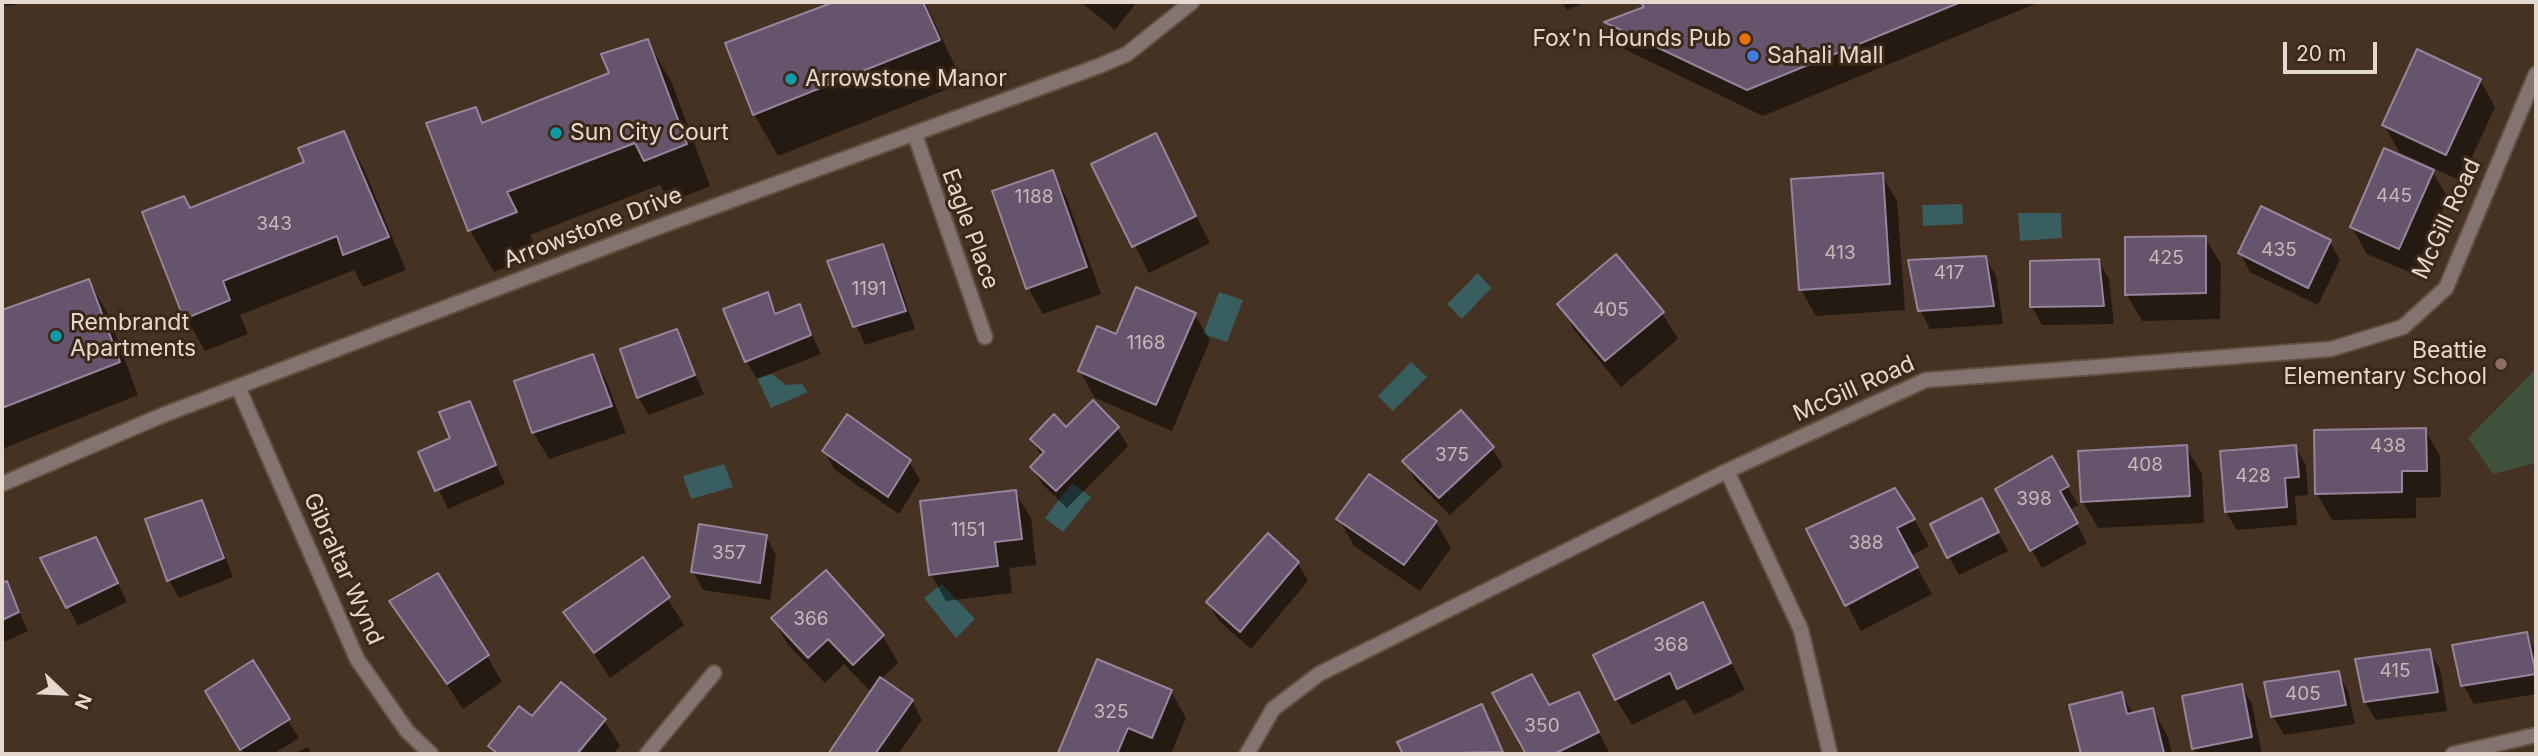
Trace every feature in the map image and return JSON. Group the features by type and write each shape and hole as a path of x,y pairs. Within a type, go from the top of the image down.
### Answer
{"street":[{"name":"Arrowstone Drive","path":"2,484 163,415 1127,54 1192,2"},
{"name":"McGill Road","path":"1247,754 1273,709 1320,674 1727,471 1926,380 2331,349 2403,327 2446,288 2536,74"},
{"name":"Eagle Place","path":"915,135 985,337"},
{"name":"Gibraltar Wynd","path":"238,387 357,660 407,731 431,754"},
{"path":"1727,471 1740,504 1801,630 1830,754"},
{"path":"647,754 714,673"},
{"path":"2453,754 2536,735"}],"green space":[{"path":"2536,369 2536,463 2493,474 2468,438"}],"water":[{"path":"1962,204 1963,224 1923,226 1922,205"},
{"path":"2018,213 2061,213 2062,238 2020,241"},
{"path":"1478,273 1491,288 1462,319 1447,304"},
{"path":"1219,292 1243,300 1227,342 1203,334"},
{"path":"1411,362 1427,377 1393,411 1378,396"},
{"path":"772,374 786,385 802,384 808,392 771,408 757,378"},
{"path":"724,464 733,487 691,499 683,476"},
{"path":"1072,483 1091,497 1063,532 1045,518"},
{"path":"942,584 975,619 956,638 924,598"}],"building":[{"name":"Arrowstone Manor","path":"834,2 923,2 940,40 753,115 725,43"},
{"name":"Sahali Mall","path":"1640,2 1961,2 1747,90 1604,22 1644,7"},
{"name":"Sun City Court","path":"648,39 687,144 644,161 635,143 507,192 517,212 468,231 426,123 476,107 482,123 609,73 601,54"},
{"path":"2417,49 2481,79 2446,155 2382,125"},
{"path":"344,131 389,237 343,255 337,236 223,281 230,300 184,319 142,212 184,196 190,208 304,162 298,148"},
{"path":"1156,133 1196,216 1132,247 1091,164"},
{"path":"2384,148 2434,170 2399,249 2350,227"},
{"path":"1053,170 1087,267 1026,289 992,191"},
{"path":"1883,173 1890,284 1799,290 1791,179"},
{"path":"2261,206 2331,240 2308,288 2238,253"},
{"path":"2206,236 2206,293 2125,295 2125,237"},
{"path":"883,244 906,311 853,327 827,261"},
{"path":"1616,254 1664,312 1605,361 1557,304"},
{"path":"1986,256 1994,306 1918,311 1908,260"},
{"path":"2099,259 2104,306 2030,307 2030,261"},
{"name":"Rembrandt Apartments","path":"89,279 120,362 2,408 2,310"},
{"path":"1136,287 1196,313 1156,405 1078,371 1097,326 1116,334"},
{"path":"768,292 775,314 800,304 811,335 745,362 723,309"},
{"path":"677,329 695,375 637,398 620,349"},
{"path":"593,354 612,406 532,433 514,381"},
{"path":"1093,400 1119,427 1056,491 1030,467 1044,452 1030,439 1054,414 1066,427"},
{"path":"470,401 496,465 435,491 418,452 450,438 439,412"},
{"path":"1461,410 1494,447 1439,498 1402,461"},
{"path":"847,414 911,460 888,497 822,451"},
{"path":"2426,428 2427,471 2402,471 2402,492 2315,494 2314,430"},
{"path":"2187,445 2190,496 2081,502 2078,451"},
{"path":"2296,445 2299,477 2285,478 2287,507 2225,512 2220,451"},
{"path":"2052,456 2069,486 2060,491 2078,523 2030,551 1995,489"},
{"path":"1369,474 1437,521 1404,565 1336,519"},
{"path":"1895,488 1915,519 1897,528 1918,567 1845,606 1806,529"},
{"path":"1016,490 1022,539 995,542 998,566 929,575 920,501"},
{"path":"1982,498 1999,532 1947,558 1930,524"},
{"path":"202,500 224,558 167,581 145,519"},
{"path":"699,524 767,535 760,583 691,572"},
{"path":"1268,533 1299,562 1240,632 1206,602"},
{"path":"96,537 118,583 66,608 40,558"},
{"path":"643,557 670,597 594,653 563,612"},
{"path":"826,570 884,635 853,665 828,639 808,658 771,618"},
{"path":"438,573 489,655 447,684 389,601"},
{"path":"7,581 19,612 2,620 2,583"},
{"path":"1703,602 1731,663 1677,689 1670,673 1615,700 1593,655"},
{"path":"2527,632 2536,674 2461,686 2452,645"},
{"path":"2430,649 2438,692 2364,702 2355,659"},
{"path":"1097,659 1172,690 1152,738 1128,728 1117,754 1058,753"},
{"path":"253,660 290,719 240,750 205,691"},
{"path":"2339,671 2346,705 2271,717 2264,682"},
{"path":"1532,674 1549,705 1579,692 1599,732 1554,754 1526,754 1492,693"},
{"path":"880,677 913,700 875,754 828,754"},
{"path":"561,682 606,719 577,754 498,754 488,746 519,706 532,716"},
{"path":"2242,684 2252,737 2192,749 2182,696"},
{"path":"2122,692 2127,714 2153,708 2164,753 2081,754 2069,705"},
{"path":"1482,704 1503,752 1403,754 1397,742"}],"place":[{"name":"Fox'n Hounds Pub","path":"1745,39"},
{"name":"Sahali Mall","path":"1753,56"},
{"name":"Arrowstone Manor","path":"791,79"},
{"name":"Sun City Court","path":"556,133"},
{"name":"Rembrandt Apartments","path":"56,336"},
{"name":"Beattie Elementary School","path":"2501,364"}]}
